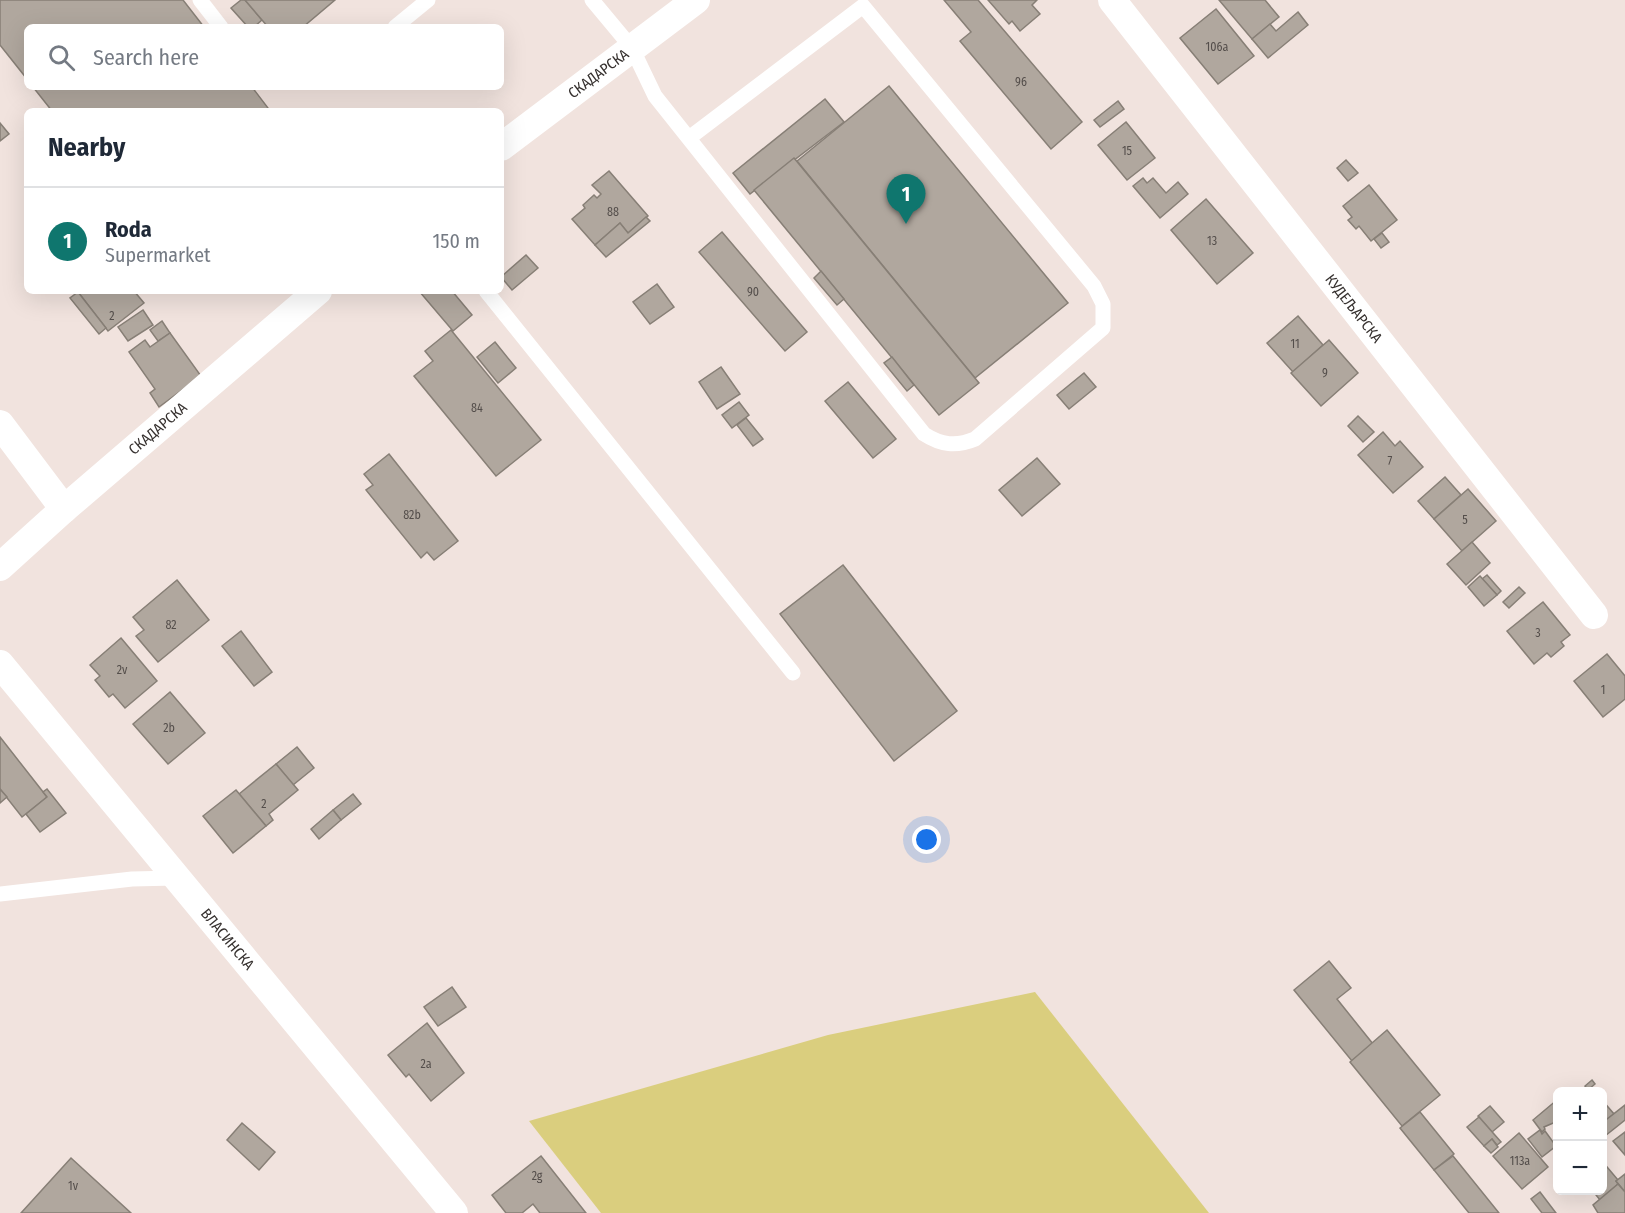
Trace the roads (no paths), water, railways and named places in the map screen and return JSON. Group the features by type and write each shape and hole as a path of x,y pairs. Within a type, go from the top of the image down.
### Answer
{"street":[{"name":"СКАДАРСКА","path":"504,145 696,0"},
{"name":"КУДЕЉАРСКА","path":"1112,0 1594,615"},
{"name":"СКАДАРСКА","path":"0,567 64,509 315,294"},
{"path":"0,424 64,509"},
{"name":"ВЛАСИНСКА","path":"0,664 454,1213"}],"lane":[{"path":"200,0 219,24"},
{"path":"400,24 428,0"},
{"path":"592,0 632,48 655,96 924,434 933,440 954,445 975,439 1103,328 1104,303 1094,286 863,6 689,138"},
{"path":"488,294 793,673"},
{"path":"0,894 132,879 175,878"}],"place":[{"name":"Roda","path":"906,224"}]}
